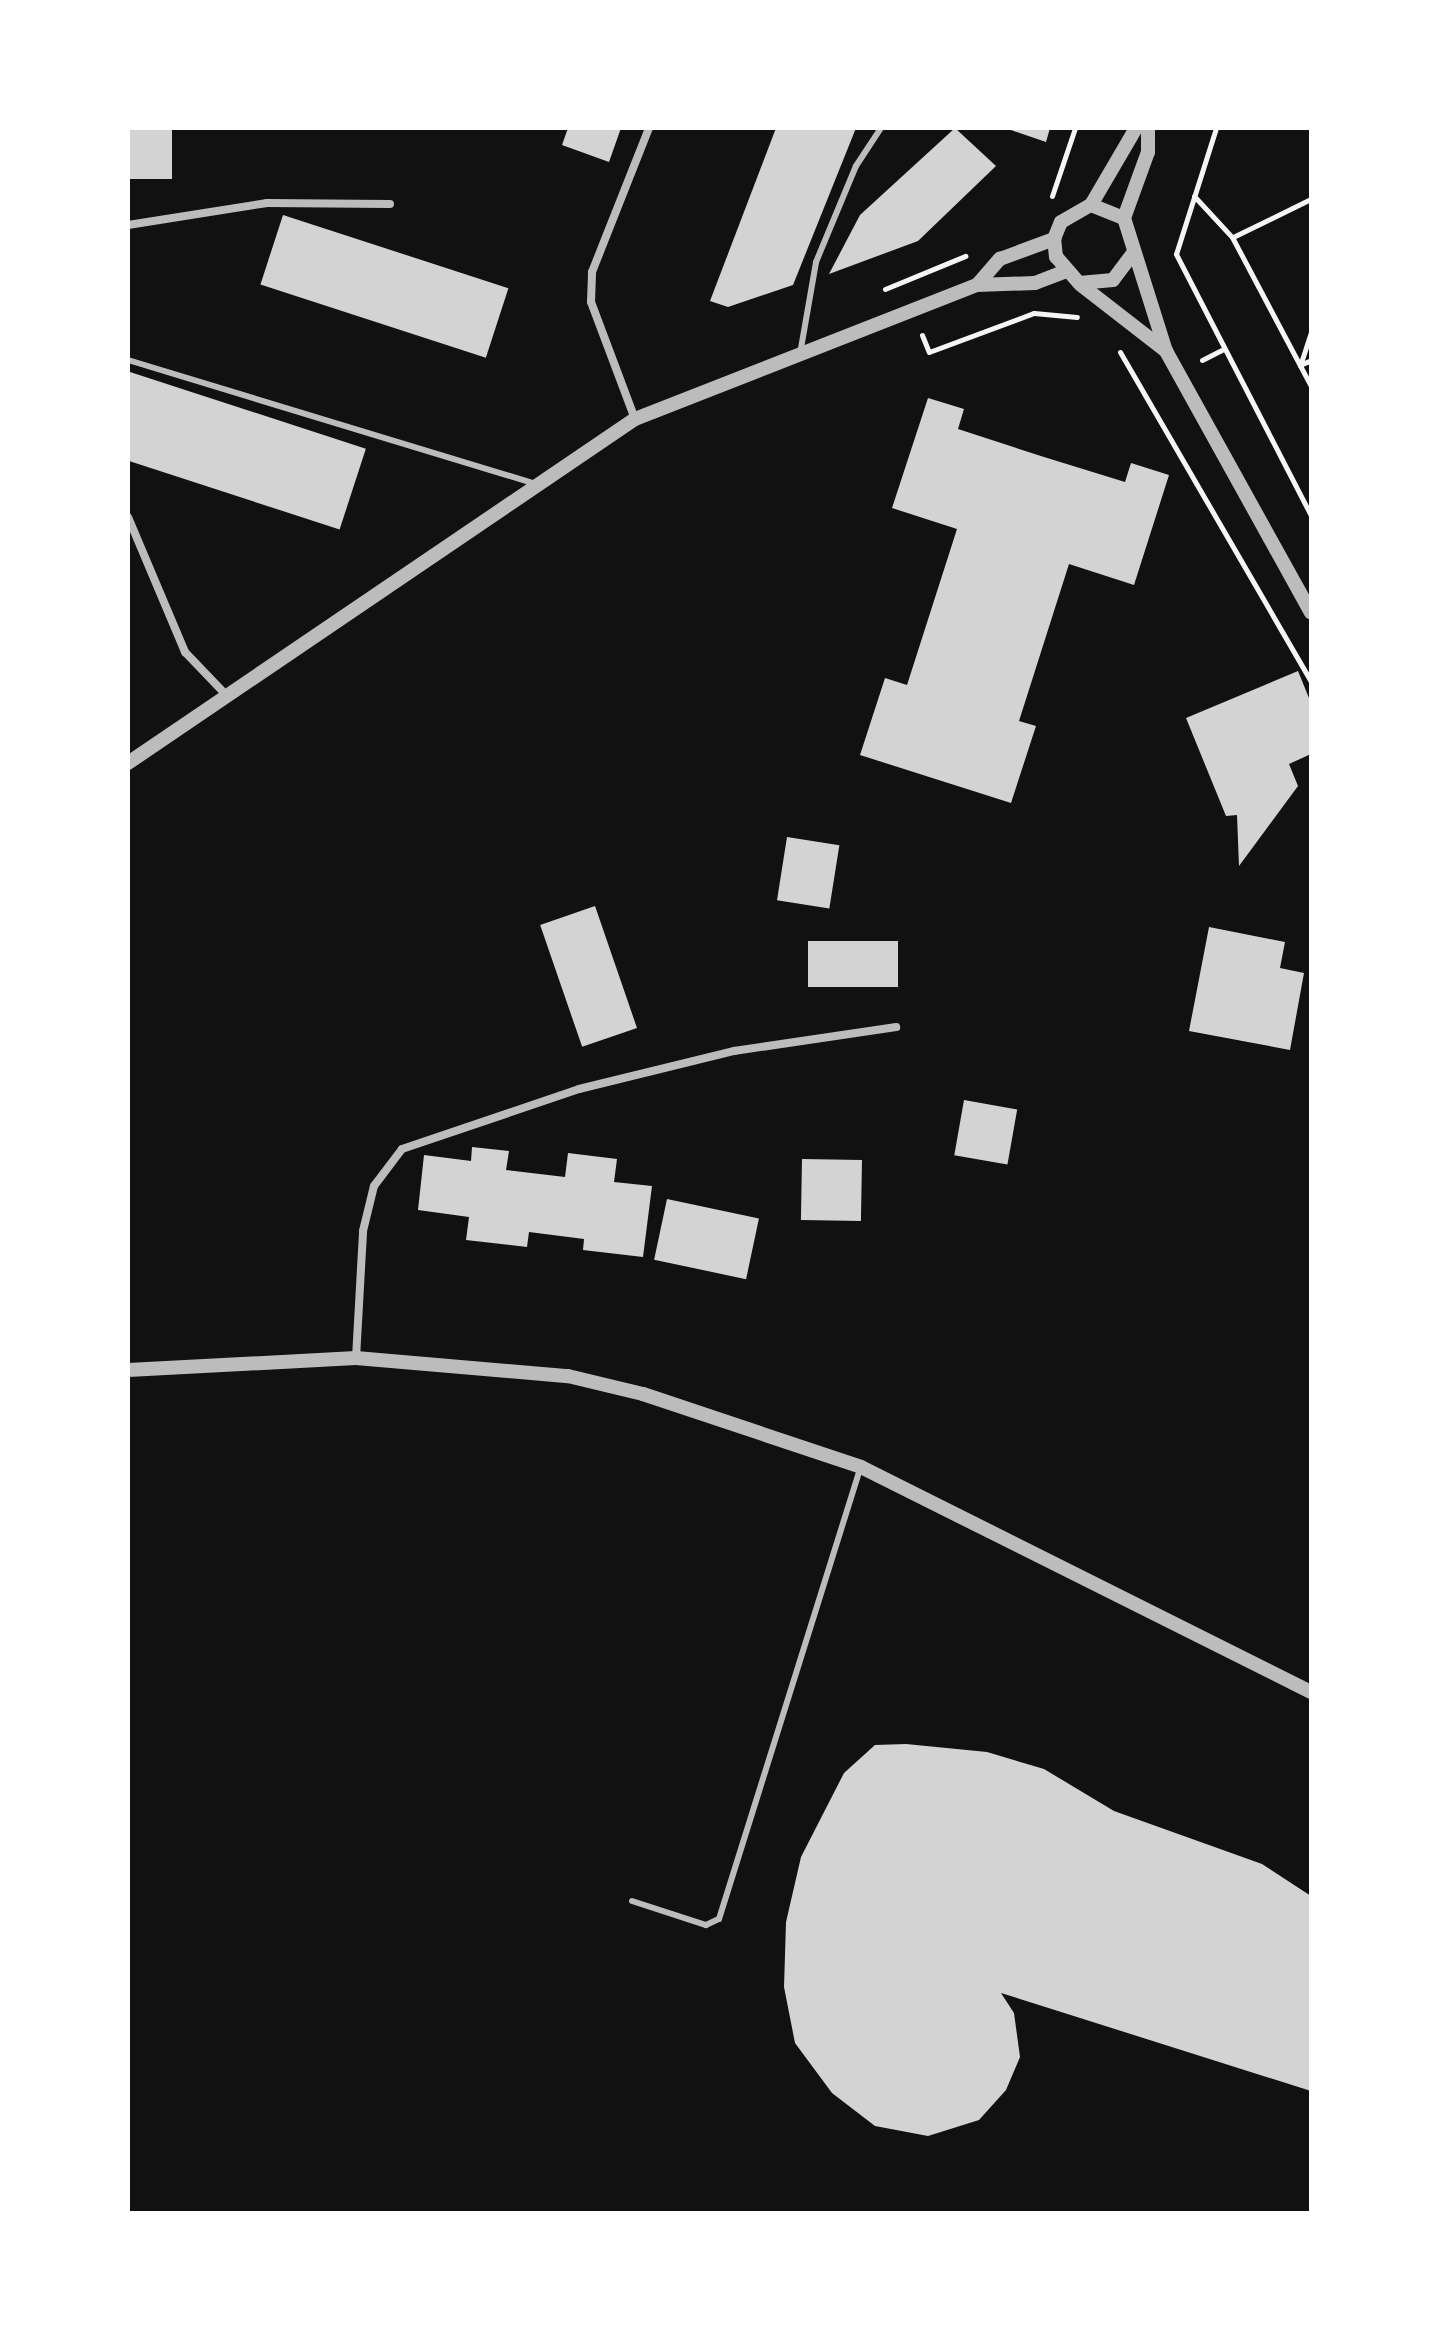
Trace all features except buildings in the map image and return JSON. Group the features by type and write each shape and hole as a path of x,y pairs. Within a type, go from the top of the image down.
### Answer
{"street":[{"path":"635,419 591,302 592,272 649,128"},
{"path":"1136,128 1091,205 1061,222 1054,239 1064,272 1166,351"},
{"path":"1148,128 1148,152 1124,218 1166,351 1311,613"},
{"path":"128,225 267,203 390,204"},
{"path":"1091,205 1124,218"},
{"path":"977,285 1000,259 1054,239"},
{"path":"1079,283 1113,280 1134,252"},
{"path":"128,763 635,419 977,285 1022,285 1064,272"},
{"path":"128,517 185,652 227,696"},
{"path":"356,1358 363,1231 374,1186 402,1149 564,1094 703,1058 896,1027"},
{"path":"128,1370 356,1358 568,1376 861,1467 1311,1692"}],"lane":[{"path":"800,354 816,262 856,166 881,128"},
{"path":"128,360 538,485"},
{"path":"632,1901 706,1925 719,1919 861,1467"}],"path":[{"path":"1216,128 1176,254 1311,516"},
{"path":"1194,196 1232,237 1311,386"},
{"path":"1232,237 1311,199"},
{"path":"902,282 929,352 1034,313 1089,321"},
{"path":"1300,365 1311,332"},
{"path":"1115,344 1311,682"},
{"path":"1300,365 1311,360"}]}
